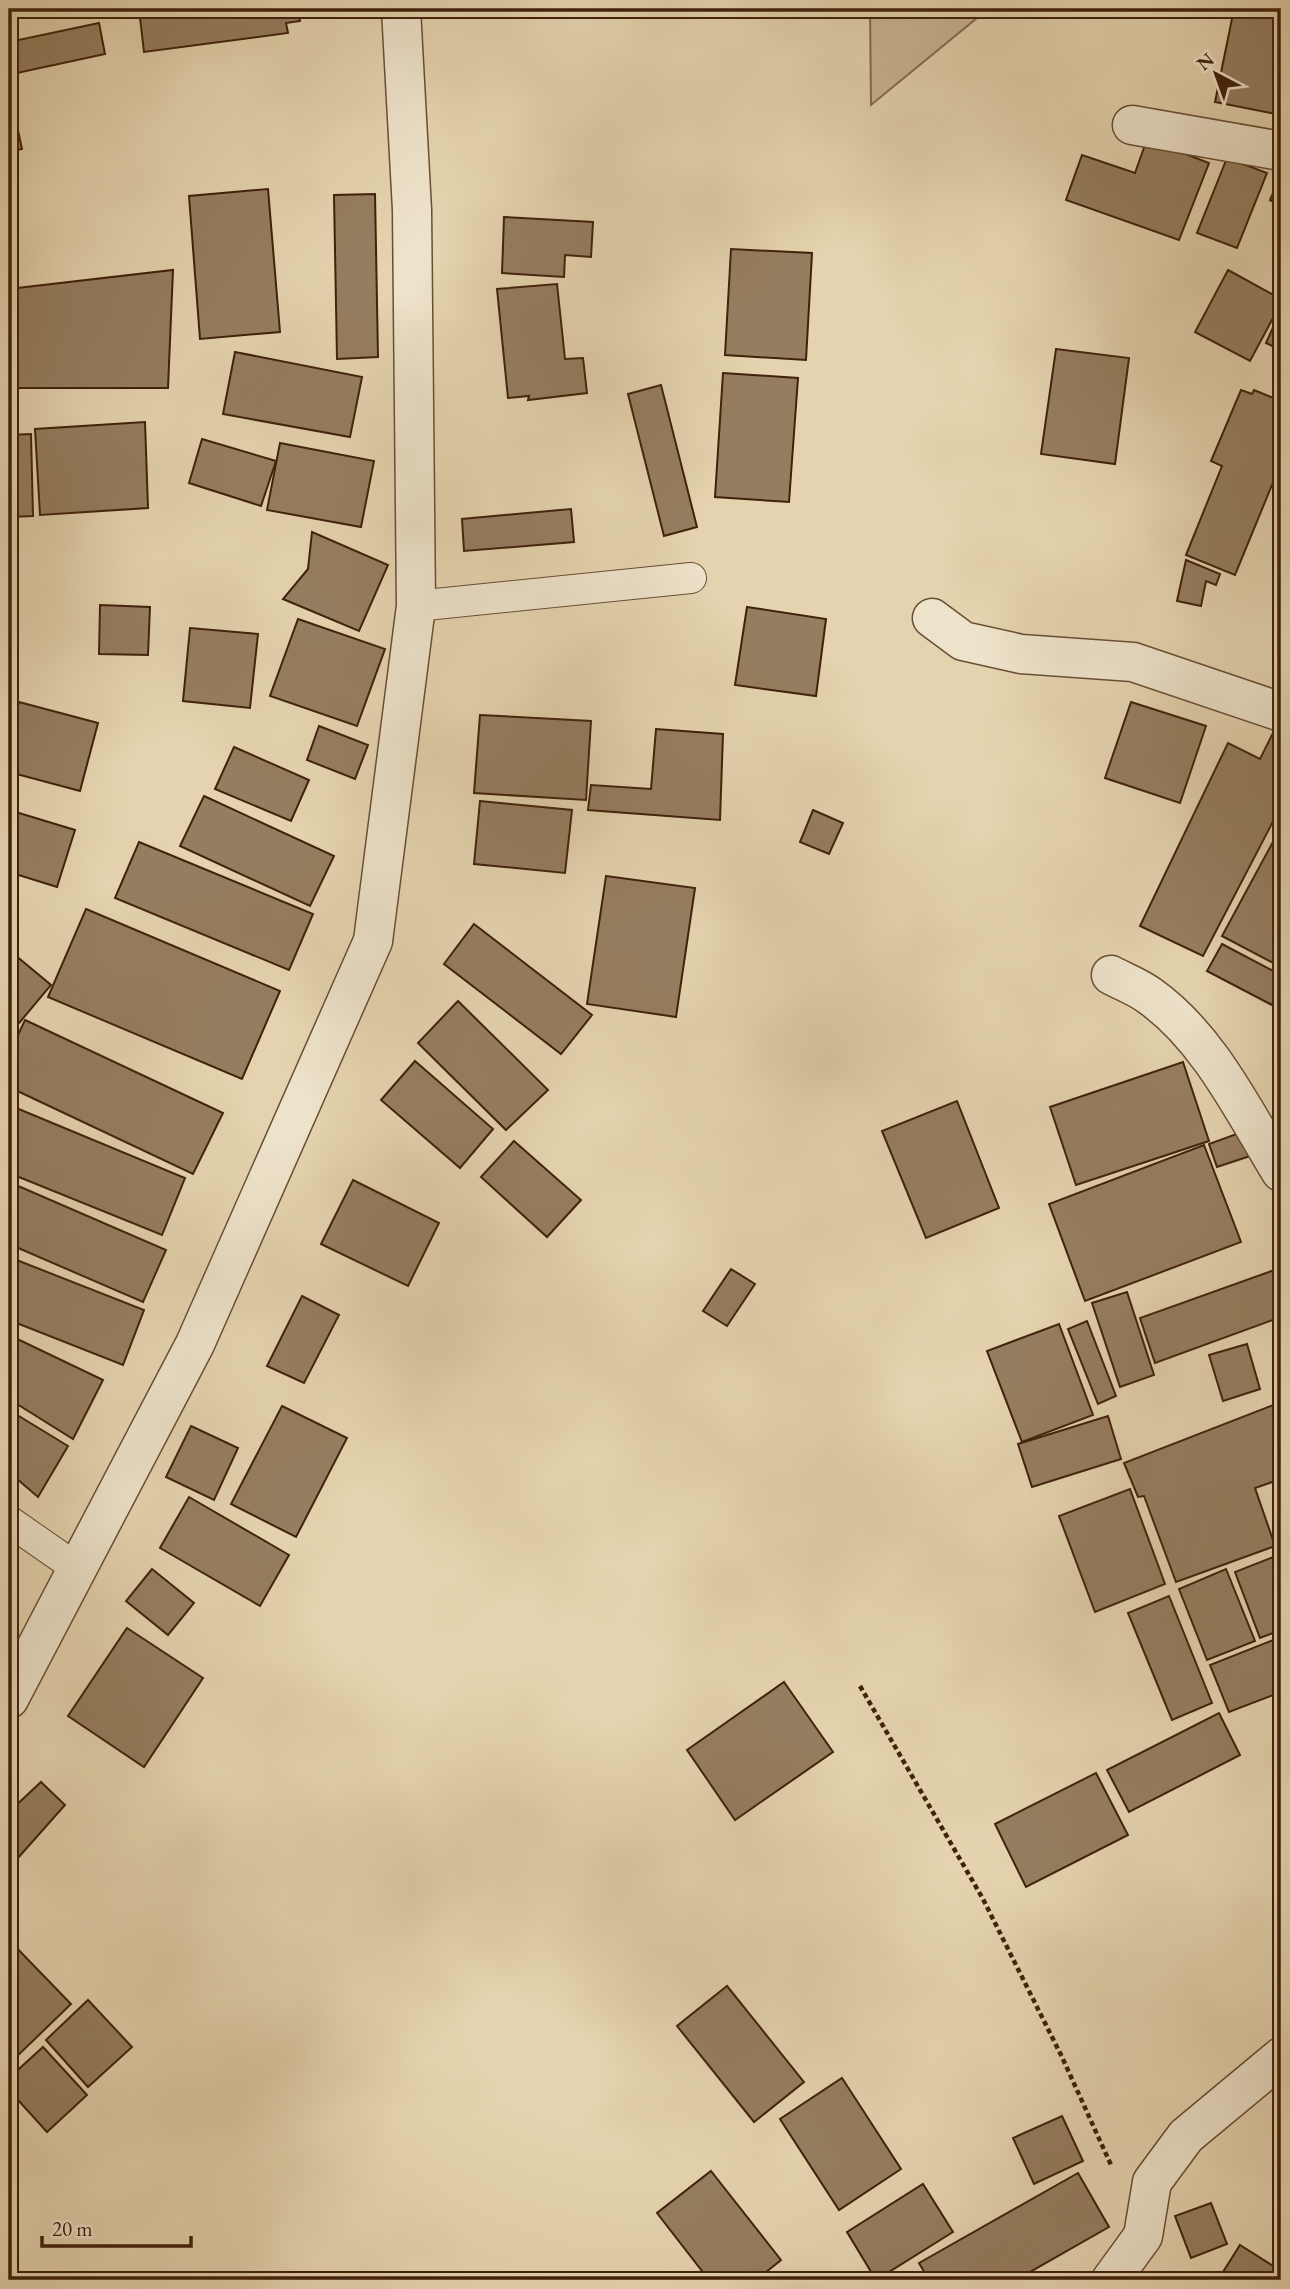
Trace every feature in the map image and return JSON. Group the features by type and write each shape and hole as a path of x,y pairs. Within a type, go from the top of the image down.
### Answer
{"street":[{"path":"9,1699 195,1344 373,941 416,606 412,210 401,9"},
{"path":"1132,125 1281,150"},
{"path":"932,618 963,641 1021,654 1133,662 1281,712"},
{"path":"1111,975 1149,995 1182,1025 1214,1065 1281,1172"},
{"path":"1111,2280 1143,2236 1152,2182 1186,2136 1281,2057"}],"lane":[{"path":"416,606 691,578"},
{"path":"9,1521 78,1569"}],"path":[{"path":"860,1686 983,1899 1062,2057 1143,2236"}],"shaded area":[{"path":"870,9 988,9 871,105"}],"building":[{"path":"139,9 298,9 300,21 286,23 288,33 144,52"},
{"path":"1234,9 1281,12 1281,115 1215,102"},
{"path":"99,23 105,54 12,74 18,100 12,102 22,149 9,152 9,42"},
{"path":"1147,139 1209,163 1179,240 1066,200 1082,155 1135,173"},
{"path":"1227,158 1267,173 1237,248 1197,233"},
{"path":"1281,175 1281,206 1270,200"},
{"path":"268,189 280,332 200,339 189,196"},
{"path":"375,194 378,357 337,359 334,195"},
{"path":"504,217 593,222 591,257 565,255 564,277 502,273"},
{"path":"731,249 812,253 806,360 725,355"},
{"path":"173,270 168,388 9,388 9,289"},
{"path":"1228,270 1281,299 1250,361 1195,332"},
{"path":"557,284 565,359 583,358 587,393 528,400 529,396 508,398 497,289"},
{"path":"1281,310 1281,350 1266,343"},
{"path":"1056,349 1129,358 1115,464 1041,454"},
{"path":"235,352 362,377 350,437 223,414"},
{"path":"723,373 798,378 789,502 715,497"},
{"path":"661,385 697,527 664,536 628,394"},
{"path":"1241,390 1252,394 1254,390 1281,401 1281,463 1235,575 1186,555 1222,466 1211,461"},
{"path":"145,422 148,508 40,515 35,429"},
{"path":"31,434 33,516 9,517 9,435"},
{"path":"202,439 276,461 261,506 189,483"},
{"path":"280,443 374,461 361,527 267,510"},
{"path":"571,509 574,542 464,551 462,519"},
{"path":"312,532 388,565 359,631 283,599 308,569"},
{"path":"1186,560 1220,574 1216,585 1206,581 1201,606 1177,601"},
{"path":"100,605 150,607 148,655 99,654"},
{"path":"747,607 826,619 816,696 735,685"},
{"path":"298,619 385,649 357,726 270,696"},
{"path":"190,628 258,634 250,708 183,701"},
{"path":"19,702 98,723 80,791 9,772 9,741"},
{"path":"1131,702 1206,726 1180,803 1105,778"},
{"path":"480,715 591,721 586,800 474,793"},
{"path":"1281,717 1281,806 1203,956 1140,926 1228,743 1260,759"},
{"path":"319,726 368,745 355,779 307,760"},
{"path":"656,729 723,734 720,820 588,810 591,785 651,789"},
{"path":"234,747 309,780 291,821 215,789"},
{"path":"204,796 334,856 310,906 180,846"},
{"path":"480,801 572,810 565,873 474,864"},
{"path":"9,810 75,830 57,887 9,872"},
{"path":"813,810 843,823 829,854 800,842"},
{"path":"1281,827 1281,967 1222,936"},
{"path":"139,842 313,914 289,970 115,898"},
{"path":"606,876 695,888 676,1017 587,1004"},
{"path":"86,909 280,991 242,1079 48,997"},
{"path":"474,924 592,1015 561,1054 444,964"},
{"path":"1222,944 1281,975 1281,987 1272,1005 1207,971"},
{"path":"9,950 51,985 9,1035"},
{"path":"458,1001 548,1090 506,1130 418,1043"},
{"path":"25,1020 223,1113 193,1174 9,1087 9,1054"},
{"path":"415,1061 493,1129 460,1168 381,1100"},
{"path":"1183,1062 1209,1141 1076,1185 1050,1107"},
{"path":"957,1101 999,1208 926,1238 882,1131"},
{"path":"9,1105 185,1178 162,1235 9,1173"},
{"path":"1242,1132 1250,1156 1217,1167 1209,1144"},
{"path":"514,1141 581,1200 547,1237 481,1177"},
{"path":"1204,1145 1241,1242 1085,1301 1049,1204"},
{"path":"353,1180 439,1223 408,1286 321,1244"},
{"path":"9,1182 166,1250 143,1302 9,1244"},
{"path":"9,1257 144,1310 123,1365 9,1320"},
{"path":"1280,1268 1281,1317 1155,1363 1140,1318"},
{"path":"731,1269 755,1284 727,1326 703,1311"},
{"path":"1127,1292 1154,1375 1120,1387 1092,1303"},
{"path":"302,1296 339,1315 304,1383 267,1366"},
{"path":"1087,1321 1116,1396 1098,1404 1068,1329"},
{"path":"1059,1324 1093,1415 1022,1442 987,1351"},
{"path":"9,1335 103,1380 73,1439 9,1399"},
{"path":"1247,1344 1260,1389 1223,1401 1209,1355"},
{"path":"1281,1402 1281,1479 1255,1488 1275,1546 1176,1582 1144,1496 1138,1497 1124,1463"},
{"path":"282,1406 347,1438 296,1537 231,1504"},
{"path":"9,1410 68,1446 38,1497 9,1472"},
{"path":"1108,1416 1121,1459 1032,1487 1018,1444"},
{"path":"191,1426 238,1448 214,1500 166,1477"},
{"path":"1130,1489 1165,1584 1095,1612 1059,1516"},
{"path":"189,1497 289,1555 260,1606 160,1548"},
{"path":"1281,1554 1281,1630 1260,1638 1235,1572"},
{"path":"152,1569 194,1603 168,1635 126,1601"},
{"path":"1226,1569 1255,1641 1207,1660 1179,1589"},
{"path":"1169,1596 1212,1703 1172,1720 1128,1613"},
{"path":"127,1628 203,1678 144,1767 68,1716"},
{"path":"1281,1637 1281,1692 1229,1712 1210,1665"},
{"path":"784,1682 833,1752 735,1820 687,1750"},
{"path":"1219,1713 1240,1755 1129,1812 1107,1770"},
{"path":"1096,1773 1128,1835 1026,1887 995,1824"},
{"path":"41,1782 65,1805 9,1868 9,1812"},
{"path":"1281,1831 1281,1854 1274,1834"},
{"path":"9,1940 71,2004 9,2064"},
{"path":"727,1986 804,2082 754,2122 677,2026"},
{"path":"88,2000 132,2047 88,2087 46,2040"},
{"path":"43,2047 87,2095 47,2132 9,2090 9,2078"},
{"path":"842,2078 901,2169 839,2210 780,2119"},
{"path":"1062,2116 1083,2161 1034,2184 1013,2138"},
{"path":"711,2171 781,2260 756,2280 709,2280 657,2213"},
{"path":"1078,2173 1109,2227 1016,2280 929,2280 919,2263"},
{"path":"923,2184 953,2232 876,2280 847,2232"},
{"path":"1211,2203 1227,2244 1191,2258 1175,2216"},
{"path":"1240,2245 1281,2271 1281,2280 1218,2280"}]}
